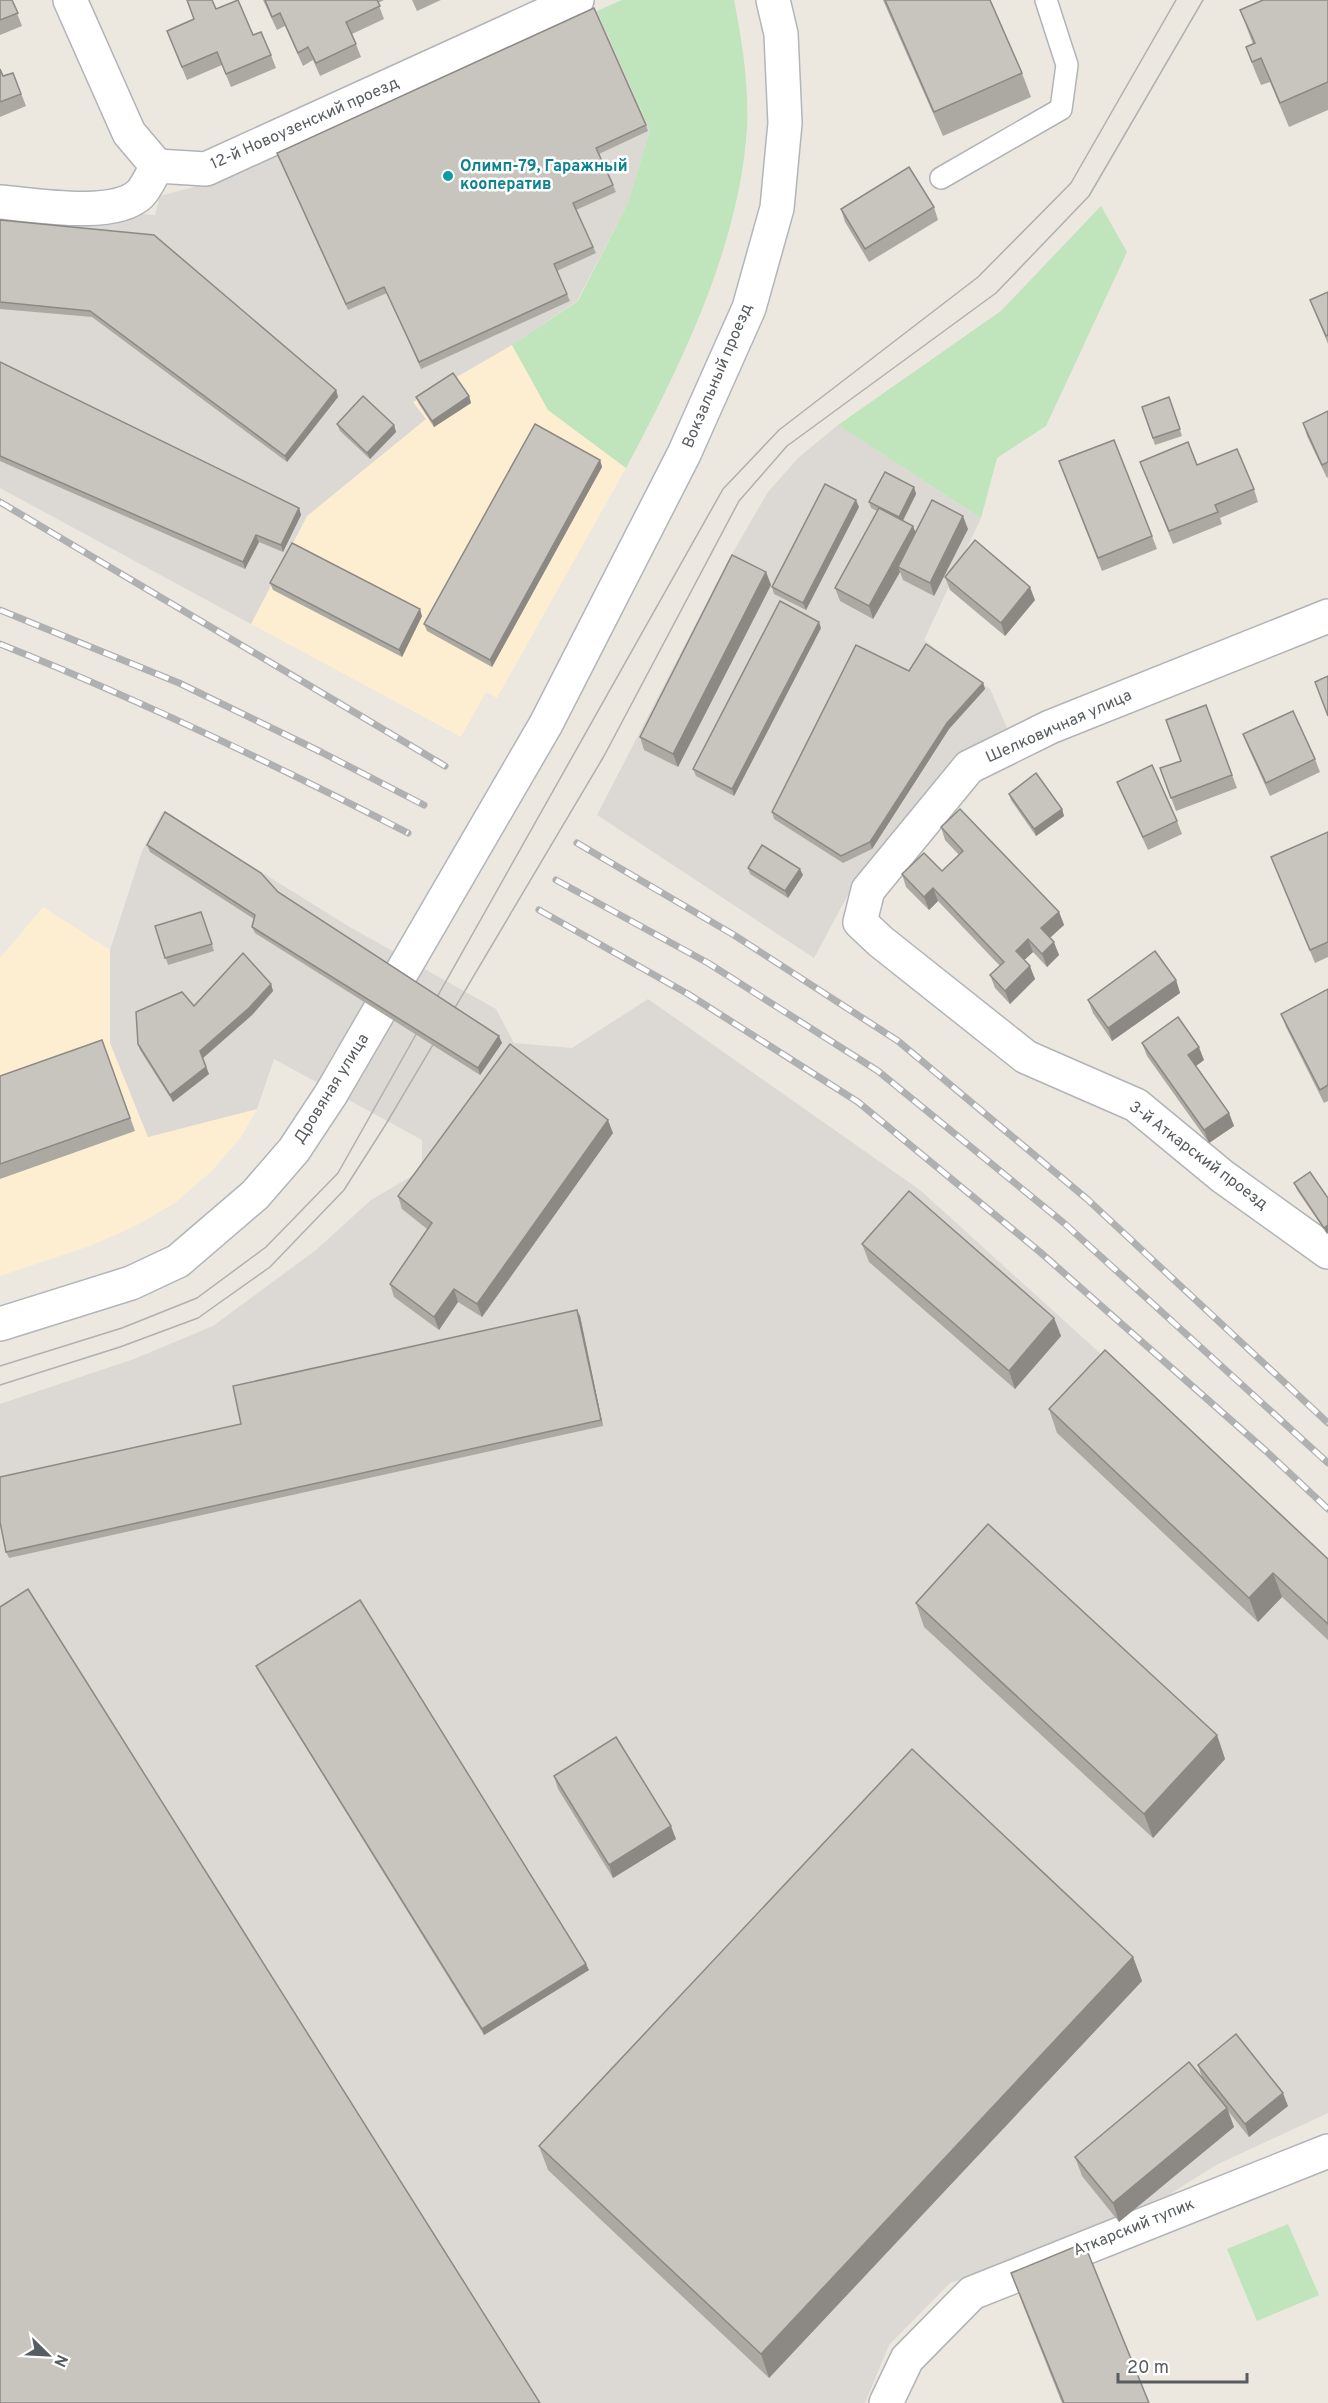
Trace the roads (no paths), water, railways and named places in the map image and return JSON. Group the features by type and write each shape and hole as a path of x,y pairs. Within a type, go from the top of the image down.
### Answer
{"street":[{"path":"0,202 99,209 122,204 140,194 157,166 129,133 70,0"},
{"name":"12-й Новоузенский проезд","path":"157,166 206,169 577,0"},
{"name":"Вокзальный проезд","path":"546,724 684,454 748,308 777,208 785,123 781,34 773,0"},
{"name":"Шелковичная улица","path":"860,922 868,890 969,767 1050,727 1328,616"},
{"name":"Дровяная улица","path":"0,1324 131,1284 178,1261 255,1195 294,1150 331,1094 546,724"},
{"name":"3-й Аткарский проезд","path":"860,922 880,941 1026,1057 1136,1105 1221,1176 1328,1252"},
{"name":"Аткарский тупик","path":"886,2403 907,2359 972,2293 1328,2151"}],"lane":[{"path":"941,178 1061,109 1068,65 1046,0"}],"tram line":[{"path":"0,1366 122,1328 197,1298 266,1247 338,1173 723,489 779,430 978,277 1071,183 1176,0"},
{"path":"0,1385 120,1347 198,1318 270,1267 344,1190 386,1124 604,756 739,501 787,446 996,293 1089,196 1203,0"}],"railway":[{"path":"0,502 445,766"},
{"path":"0,610 179,683 424,805"},
{"path":"0,644 104,687 206,734 408,833"},
{"path":"577,843 734,935 898,1041 1087,1199 1328,1423"},
{"path":"556,880 708,963 878,1071 1065,1224 1328,1463"},
{"path":"539,910 688,994 858,1102 1040,1252 1266,1451 1328,1509"}],"place":[{"name":"Олимп-79, Гаражный кооператив","path":"448,176"}]}
